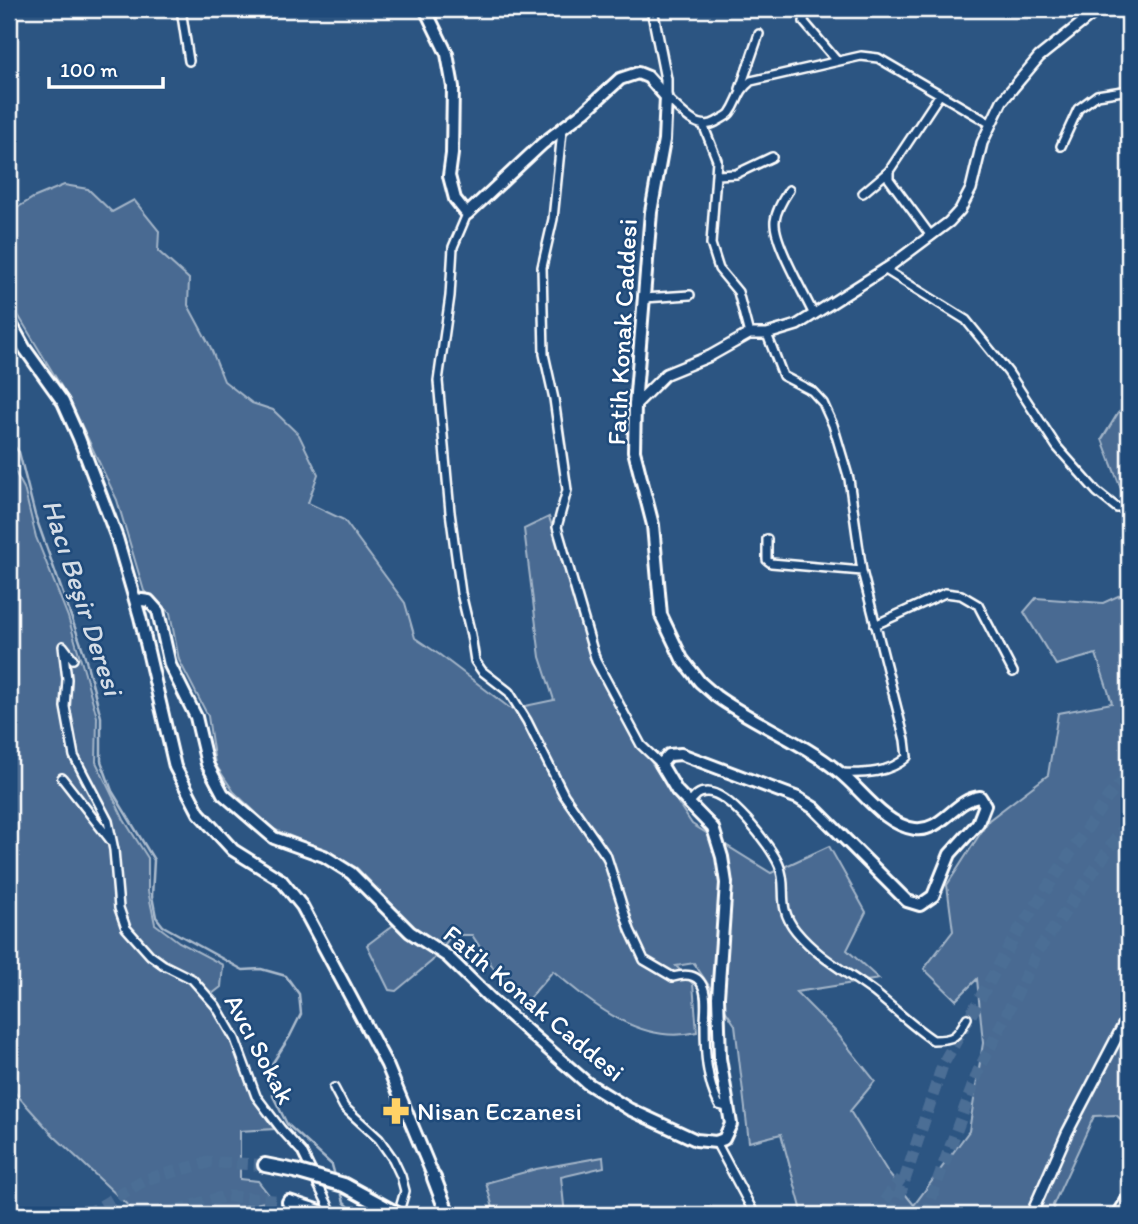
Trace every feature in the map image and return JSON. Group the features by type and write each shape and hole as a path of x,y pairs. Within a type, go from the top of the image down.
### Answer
{"main road":[{"path":"425,9 447,54 453,87 449,176 455,199 467,214 542,144 562,131 620,79 638,73 648,77 666,97"},
{"name":"Fatih Konak Caddesi","path":"662,764 669,755 681,754 814,808 908,901 920,905 933,896 950,854 978,823 985,805 980,797 971,798 934,826 917,829 898,824 842,773 716,696 700,682 682,659 661,615 653,525 634,451 635,405 651,212 664,140 666,97"},
{"path":"9,320 25,349 63,402 117,538 135,599 176,767 199,813 233,850 281,880 302,906 387,1065 448,1215"},
{"name":"Fatih Konak Caddesi","path":"135,599 149,601 158,611 170,666 195,716 207,764 223,794 274,838 324,856 351,873 410,932 447,956 491,999 587,1083 629,1109 696,1139 716,1142"},
{"path":"662,764 677,791 713,828 726,883 718,997 720,1058 731,1124 724,1139 716,1142"},
{"path":"265,1166 295,1171 344,1185 399,1215"},
{"path":"435,1178 440,1215"},
{"path":"1119,1215 1129,1199"},
{"path":"289,1202 331,1215"}],"street":[{"path":"181,9 189,61"},
{"name":"Fatih Konak Caddesi","path":"652,9 666,79 666,97"},
{"path":"802,9 805,11 804,22 837,61"},
{"path":"635,405 666,374 710,356 749,334 767,334 797,325 884,269 949,222 960,210 971,189 982,144 1002,102 1039,57 1099,9"},
{"path":"704,127 729,114 759,34"},
{"path":"740,89 751,81 837,61 861,56 878,58 991,124"},
{"path":"1061,146 1078,109 1097,95 1129,90"},
{"path":"863,193 889,172 940,94"},
{"path":"666,97 693,121 704,127 718,160 711,244 719,269 738,292 749,334"},
{"path":"562,131 553,219 542,267 544,354 568,490 557,527 596,661 640,745 662,764"},
{"path":"717,175 736,174 772,158"},
{"path":"889,172 889,179 931,236"},
{"path":"789,190 775,218 775,227 814,315"},
{"path":"467,214 453,247 450,296 438,381 461,593 475,661 482,671 509,692 527,721 564,795 607,857 630,930 644,960 673,977 693,976 702,985 708,1075 719,1105 727,1107"},
{"path":"884,269 966,320 1008,372 1057,447 1097,492 1117,508 1129,507"},
{"path":"644,298 690,295"},
{"path":"767,334 783,376 812,391 823,403 833,425 849,479 862,572 905,740 907,757 898,766 863,774 842,773"},
{"path":"767,539 767,560 771,563 862,572"},
{"path":"875,625 945,593 961,595 978,605 1013,672"},
{"name":"Avcı Sokak","path":"74,659 63,646 67,679 65,707 74,756 108,821 113,843 119,908 127,928 150,955 192,979 216,1006 235,1040 256,1096 302,1152 331,1215"},
{"path":"62,778 113,843"},
{"path":"689,804 696,795 707,792 718,795 731,804 769,847 780,868 782,907 793,928 814,951 874,993 933,1040 953,1039 961,1031 967,1018"},
{"path":"1031,1215 1067,1133 1129,1014"},
{"path":"334,1088 344,1107 379,1139 393,1158 405,1191 399,1215"},
{"path":"716,1142 755,1215"},
{"path":"9,1181 9,1191"}],"shaded area":[{"path":"64,185 88,189 112,212 134,200 159,231 158,251 189,279 188,305 210,346 224,381 252,403 273,410 299,435 318,474 308,503 344,520 405,603 415,638 511,709 554,700 540,657 524,529 549,517 596,661 640,745 692,824 771,873 829,846 866,912 847,950 879,979 796,992 836,1032 875,1081 850,1111 889,1174 914,1205 969,1131 983,1043 977,979 956,1000 924,969 953,931 947,885 989,820 1048,775 1058,713 1112,703 1096,654 1056,665 1024,612 1036,598 1103,603 1129,591 1129,1126 1116,1115 1094,1116 1053,1205 1056,1215 803,1215 781,1134 749,1142 735,1025 694,963 676,966 693,984 697,1032 676,1035 637,1028 619,1019 553,971 520,1009 472,935 452,935 432,961 396,991 389,990 367,945 404,917 357,868 322,849 273,829 234,792 215,764 208,716 179,660 170,613 144,591 117,500 70,401 9,300 9,213 33,198"},
{"path":"1129,405 1129,510 1102,439 1118,413"},
{"path":"9,461 24,488 36,537 68,617 85,674 97,717 96,762 124,820 148,858 148,891 155,924 179,942 223,965 221,987 212,994 210,1003 234,1043 254,1098 274,1129 240,1131 240,1179 258,1181 273,1200 242,1207 243,1215 138,1215 53,1135 9,1086"},
{"path":"603,1157 604,1167 561,1177 565,1215 495,1215 486,1183 536,1169"}],"waterway":[{"name":"Hacı Beşir Deresi","path":"9,441 19,452 35,515 84,653 101,717 101,761 112,791 154,860 152,896 156,917 163,926 243,970 261,969 286,976 299,994 301,1014 272,1064 273,1096 287,1124 332,1165 336,1179"},
{"name":"Hacı Beşir Deresi","path":"340,1188 344,1202 357,1215"}],"tunnel":[{"path":"893,1215 943,1064 1017,933 1108,797 1129,775"},
{"path":"925,1215 978,1072 1038,951 1129,820"},
{"path":"86,1215 147,1179 210,1162 265,1165"},
{"path":"874,1215 901,1178"},
{"path":"158,1215 226,1196 289,1202"}],"place":[{"name":"Nisan Eczanesi","path":"396,1111"}]}
